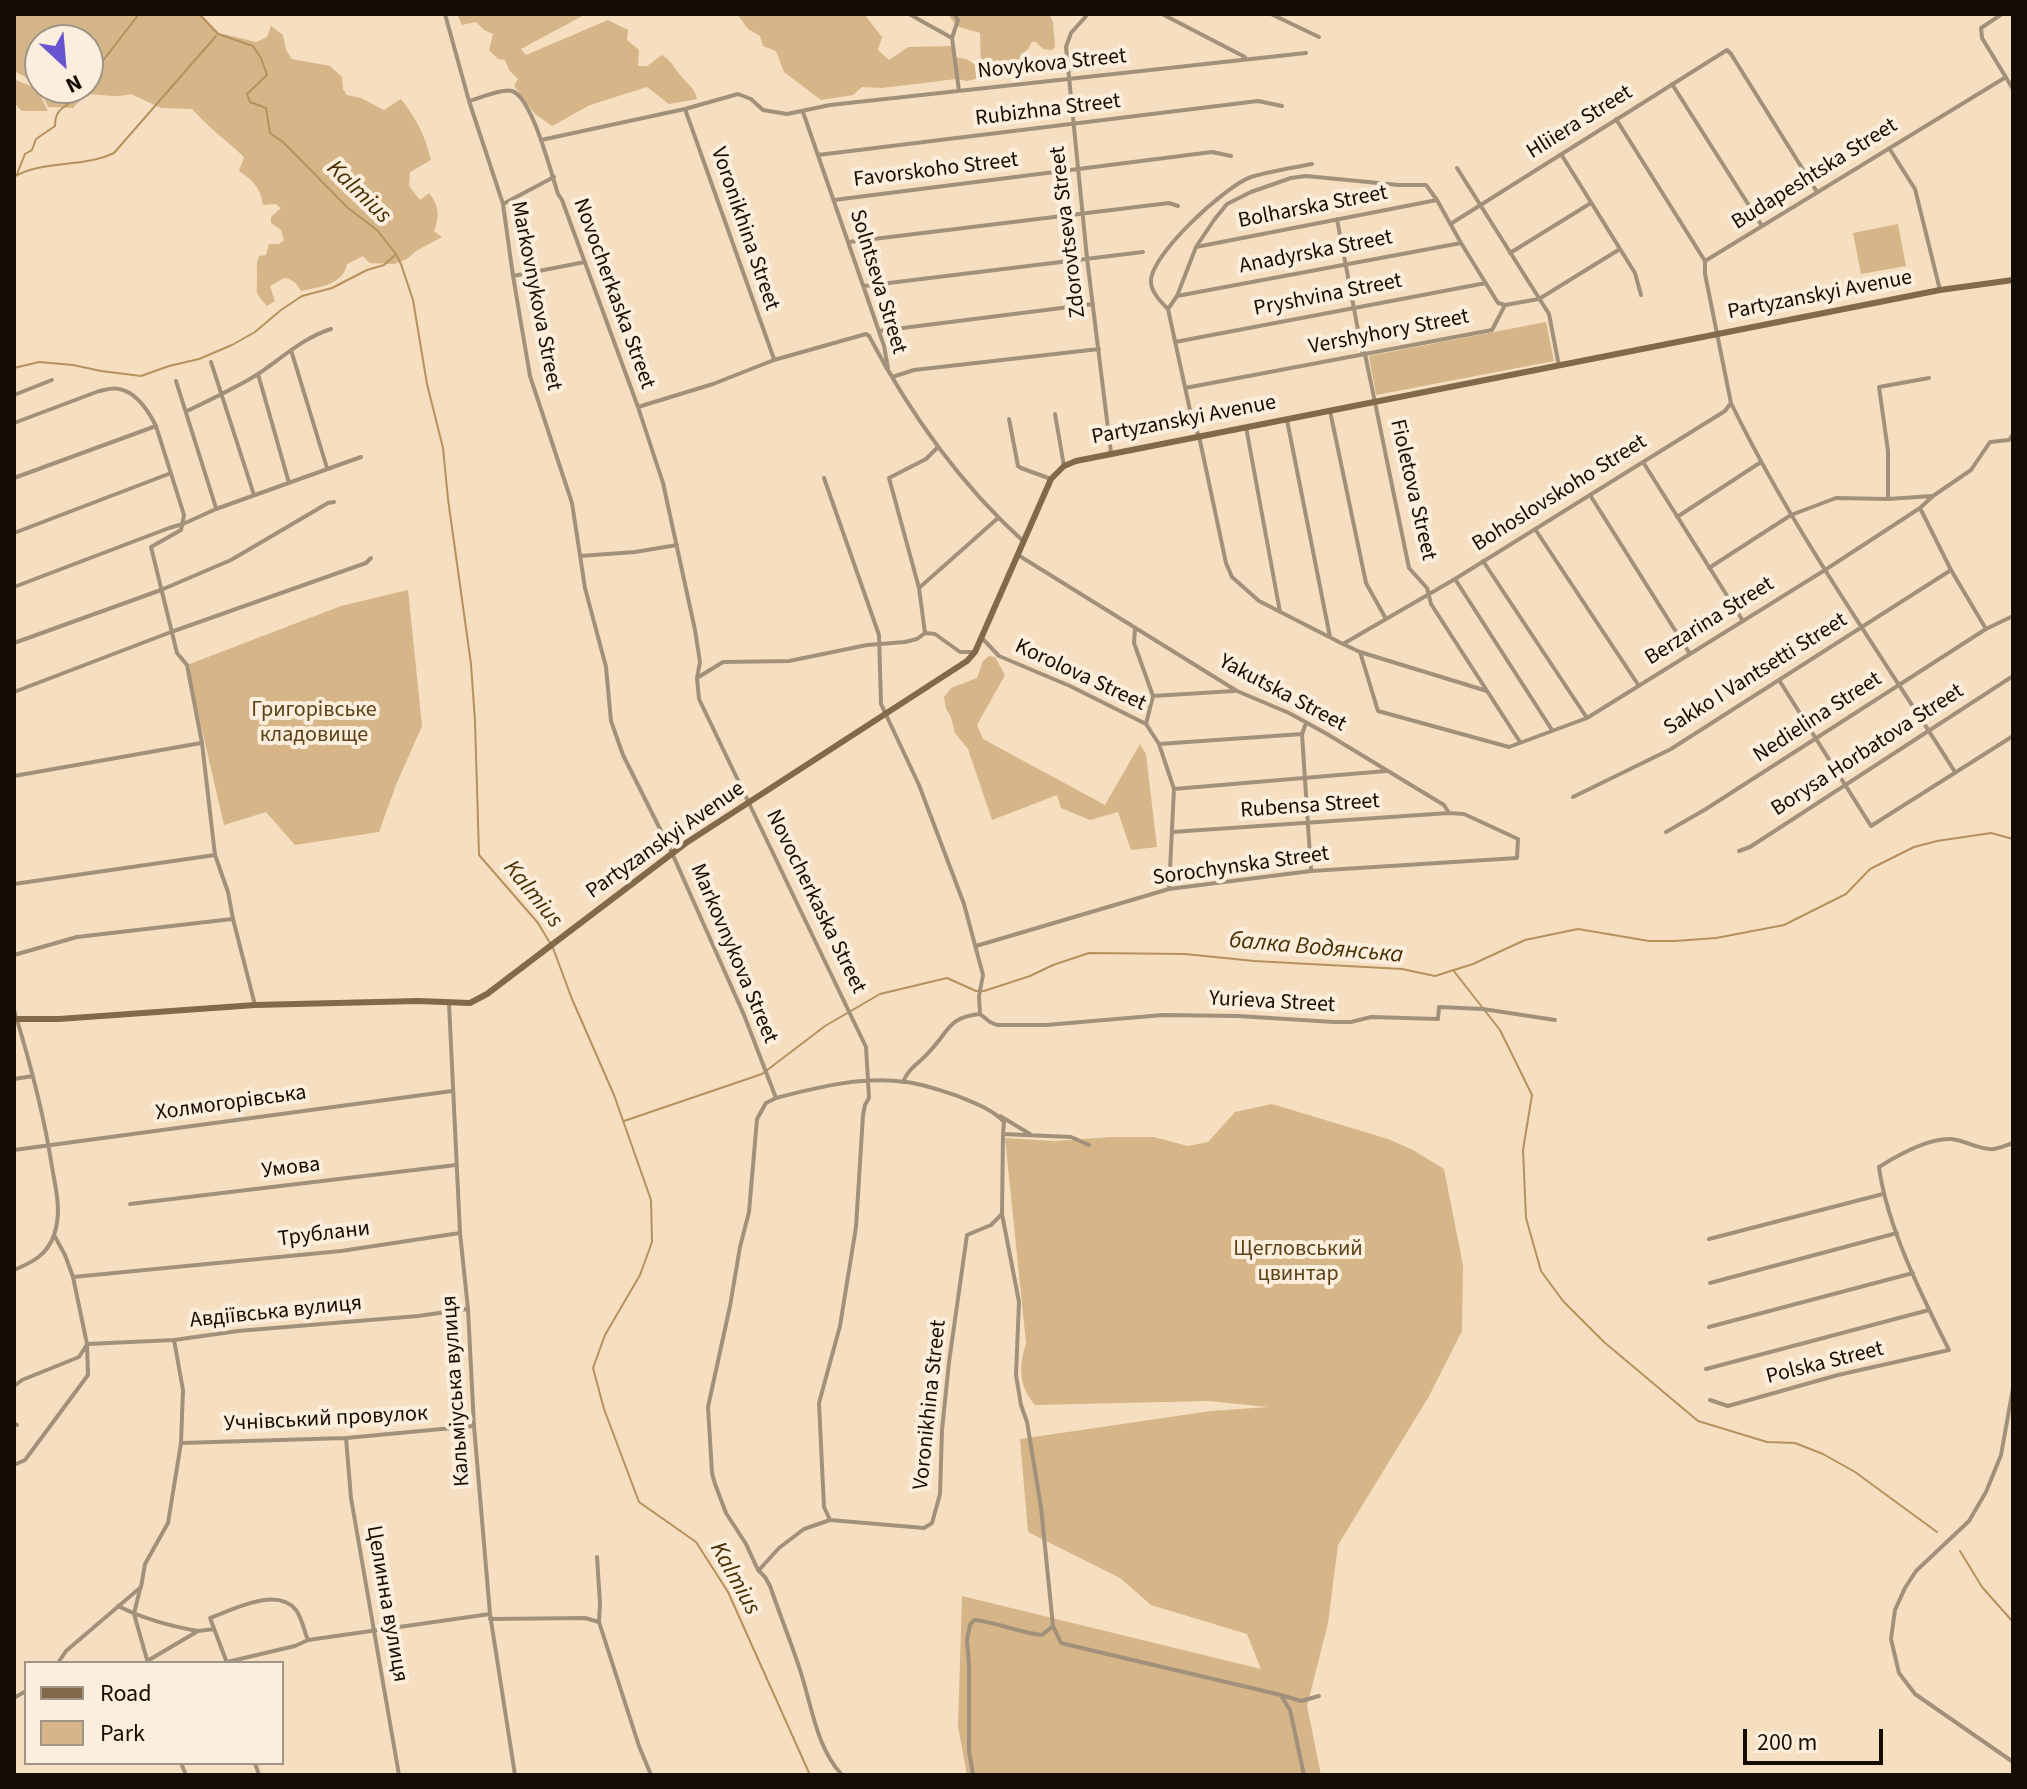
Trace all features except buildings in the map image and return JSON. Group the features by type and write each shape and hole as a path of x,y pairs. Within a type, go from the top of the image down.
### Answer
{"street":[{"name":"Markovnykova Street","path":"445,14 469,101 503,204 530,376 572,503 585,588 606,667 611,721 623,755 672,853 744,1015 776,1098"},
{"path":"909,14 952,38"},
{"path":"954,14 958,20 952,38 959,91"},
{"name":"Zdorovtseva Street","path":"1088,14 1066,47 1082,214 1111,454"},
{"path":"1162,14 1247,58"},
{"path":"1271,14 1319,37"},
{"path":"2002,14 1981,28 1982,38 2013,89"},
{"name":"Hliiera Street","path":"1451,223 1727,50 1817,192"},
{"name":"Novykova Street","path":"541,140 685,109 738,94 751,99 763,110 787,114 830,105 1306,53"},
{"name":"Budapeshtska Street","path":"1705,261 2006,77"},
{"path":"1672,84 1762,226"},
{"name":"Novocherkaska Street","path":"469,101 508,89 516,92 528,109 663,483 700,662 697,678 699,699 866,1047 869,1098 863,1115 856,1227 840,1326 819,1403 824,1507 830,1520"},
{"name":"Rubizhna Street","path":"818,155 1258,101 1282,106"},
{"name":"Voronikhina Street","path":"685,109 774,360"},
{"name":"Solntseva Street","path":"803,112 884,346 890,375 938,447 998,518 1024,541"},
{"path":"1616,119 1705,261 1731,403 1761,462 1825,570 1955,772"},
{"path":"1889,148 1915,189 1940,290"},
{"name":"Favorskoho Street","path":"834,200 1212,152 1231,156"},
{"path":"1561,154 1635,273 1641,295"},
{"path":"1312,164 1251,177 1233,186 1178,235 1153,271 1151,283 1156,297 1168,309 1228,570 1244,590 1259,601 1330,638 1360,652 1487,691"},
{"path":"1457,168 1549,314 1559,367"},
{"path":"1168,309 1177,296 1196,247 1227,204 1251,192 1306,176 1399,185 1422,184 1429,188 1498,303 1505,305 1539,299 1620,249"},
{"path":"503,204 554,177"},
{"name":"Bolharska Street","path":"1196,247 1437,200"},
{"path":"849,242 1169,203 1178,206"},
{"path":"1510,253 1591,203"},
{"name":"Fioletova Street","path":"1337,219 1409,568 1427,588 1431,604 1520,742"},
{"name":"Anadyrska Street","path":"1177,296 1461,243"},
{"path":"864,286 1143,252"},
{"path":"513,276 585,262"},
{"name":"Partyzanskyi Avenue","path":"15,1019 59,1019 255,1005 418,1001 470,1003 560,940 672,853 967,661 975,652 1051,479 1064,466 1076,461 1940,290 2013,280"},
{"name":"Pryshvina Street","path":"1175,342 1486,283"},
{"path":"879,331 1093,304"},
{"name":"Vershyhory Street","path":"1185,388 1492,330 1505,305"},
{"path":"187,411 223,395 291,350 331,329"},
{"path":"638,407 713,384 774,360 866,334 890,375 1099,349"},
{"path":"291,350 327,468"},
{"path":"211,362 254,495"},
{"path":"258,374 289,483"},
{"path":"1888,499 1888,451 1879,387 1929,378"},
{"path":"14,395 52,380"},
{"path":"176,381 216,509"},
{"path":"14,423 112,388 121,389 135,399 156,426 184,515 181,530 151,547 177,653 187,665 202,743 215,855 228,892 255,1005"},
{"name":"Bohoslovskoho Street","path":"1343,644 1455,579 1725,411 1731,403"},
{"path":"1330,411 1366,583 1386,619"},
{"path":"1055,414 1064,466"},
{"path":"1009,419 1018,466 1051,479"},
{"path":"1287,420 1330,638"},
{"path":"14,478 156,426"},
{"path":"1246,427 1280,612"},
{"name":"Berzarina Street","path":"1360,652 1378,711 1509,747 1587,718 1639,686 1920,508 1971,470 1990,442 2009,440 2013,434"},
{"path":"925,633 919,588 889,478 926,459 938,447"},
{"path":"14,587 361,457"},
{"path":"1643,462 1743,621"},
{"path":"1677,517 1761,462"},
{"path":"14,533 171,473"},
{"path":"824,478 879,635 881,704 919,785 964,904 983,975 980,1014 966,1016 948,1027 931,1051 908,1070 903,1082"},
{"path":"1590,495 1690,654"},
{"path":"1709,568 1791,515 1836,498 1933,496"},
{"path":"14,643 161,590 231,560 334,502"},
{"path":"1920,508 1951,570 1986,629"},
{"path":"919,588 998,518"},
{"path":"1535,529 1639,686"},
{"path":"580,556 677,545"},
{"name":"Yakutska Street","path":"1018,555 1237,691 1289,713 1444,805 1449,813 1464,814 1518,839 1517,858"},
{"path":"14,692 366,563 371,558"},
{"path":"1483,561 1587,718"},
{"name":"Sakko I Vantsetti Street","path":"1573,797 1671,749 1951,570"},
{"path":"1455,579 1552,730"},
{"name":"Nedielina Street","path":"1666,832 1986,629 2013,616"},
{"path":"1135,629 1134,643 1153,696 1146,724"},
{"path":"697,678 723,662 789,661 867,645 905,642 925,633 935,634 960,652 975,652"},
{"name":"Korolova Street","path":"981,637 999,656 1070,686 1146,724 1159,744 1174,789 1169,889"},
{"name":"Borysa Horbatova Street","path":"1739,851 1750,847 2013,676"},
{"path":"1779,680 1871,826 2013,736"},
{"path":"1153,696 1237,691"},
{"path":"1306,723 1302,734 1311,871"},
{"path":"1159,744 1302,734"},
{"path":"14,776 202,743"},
{"path":"1174,789 1387,771"},
{"name":"Rubensa Street","path":"1172,832 1449,813"},
{"path":"14,884 215,855"},
{"name":"Sorochynska Street","path":"976,946 1169,889 1311,871 1517,858"},
{"path":"14,955 77,937 233,919"},
{"name":"Кальміуська вулиця","path":"449,1003 460,1233 490,1616 515,1775"},
{"name":"Yurieva Street","path":"980,1014 997,1025 1046,1025 1163,1015 1351,1022 1371,1017 1438,1019 1439,1007 1483,1009 1555,1020"},
{"path":"14,1010 49,1145 59,1208 54,1235 44,1253 34,1262 14,1270"},
{"path":"14,1079 33,1076"},
{"path":"842,1775 827,1758 820,1740 806,1689 770,1586 726,1513 712,1473 708,1407 749,1212 757,1119 766,1103 776,1098 834,1084 903,1082 967,1100 995,1112 1031,1135"},
{"name":"Холмогорівська","path":"14,1150 452,1090"},
{"path":"995,1112 1004,1122 1002,1214 1019,1302 1016,1375 1041,1507 1053,1626 1061,1643 1301,1701 1319,1696"},
{"path":"1003,1134 1071,1137 1089,1145"},
{"path":"1706,1369 1929,1310 1883,1194 1879,1167 1919,1146 1947,1139 1992,1150 2013,1143"},
{"name":"Умова","path":"130,1204 456,1165"},
{"path":"1709,1239 1883,1194"},
{"name":"Voronikhina Street","path":"758,1570 779,1548 804,1529 830,1520 924,1528 932,1523 940,1494 949,1362 967,1235 991,1225 1002,1214"},
{"name":"Трублани","path":"73,1277 341,1251 460,1233"},
{"path":"1710,1283 1897,1233"},
{"path":"14,1465 25,1460 88,1375 87,1344 73,1277 54,1235"},
{"path":"1709,1327 1913,1273"},
{"name":"Авдіївська вулиця","path":"87,1344 174,1340 468,1309"},
{"name":"Polska Street","path":"1710,1400 1728,1406 1838,1375 1949,1350 1929,1310"},
{"path":"148,1661 134,1614 145,1564 168,1523 181,1443 183,1390 174,1340"},
{"path":"14,1386 79,1357 87,1344"},
{"path":"2013,1388 2001,1455 1986,1492 1969,1521 1916,1571 1905,1588 1895,1610 1891,1639 1899,1673 1915,1694 2013,1762"},
{"name":"Учнівський провулок","path":"181,1443 346,1438 474,1426"},
{"name":"Целинна вулиця","path":"346,1438 351,1498 399,1775"},
{"path":"597,1557 599,1622 651,1775"},
{"path":"59,1661 66,1651 141,1587"},
{"path":"227,1661 210,1618 261,1599 289,1604 298,1612 308,1640"},
{"path":"118,1606 165,1625 198,1631 214,1629"},
{"path":"231,1661 308,1640 490,1616 585,1618 599,1622"},
{"path":"973,1775 969,1751 967,1640 970,1625 974,1620 985,1621 1042,1635 1053,1626"},
{"path":"150,1661 198,1631"},
{"path":"1281,1695 1290,1710 1304,1775"}],"green space":[{"path":"14,14 201,14 219,33 256,42 267,37 271,26 283,35 286,50 292,59 330,66 342,77 347,95 361,98 384,110 401,99 420,128 431,160 410,172 409,186 420,200 429,193 435,202 438,211 434,231 442,237 394,264 370,263 363,256 347,264 341,277 322,286 301,291 294,282 284,278 270,286 275,301 267,306 257,292 257,264 259,256 266,255 269,244 279,244 284,240 281,230 271,223 271,217 281,208 276,204 263,205 256,185 239,171 244,157 192,109 161,108 131,94 104,95 104,24 24,24 24,77 14,71"},
{"path":"457,14 586,14 521,49 526,55 608,20 628,30 627,40 639,50 638,66 647,66 662,55 693,89 697,99 669,104 647,87 590,105 552,126 535,114 514,86 518,79 505,60 498,59 489,50 493,34 476,22 462,25"},
{"path":"737,14 864,14 882,37 878,50 889,60 908,47 952,46 955,57 966,59 981,68 980,33 956,26 948,14 1049,14 1053,22 1055,47 1052,50 1043,49 1032,42 1020,56 1018,75 1011,79 1002,73 967,81 956,79 882,88 862,87 853,95 821,100 784,72 776,51 763,46 760,36 748,29"},
{"path":"14,79 24,83 24,104 44,104 48,111 22,111 15,104"},
{"path":"46,104 77,104 73,108 48,107"},
{"path":"1898,224 1906,266 1861,274 1853,233"},
{"path":"1546,322 1554,361 1376,395 1369,356"},
{"name":"Григорівське кладовище","path":"408,590 422,726 379,832 295,845 266,812 224,825 187,665 341,606"},
{"path":"989,656 995,657 1005,675 977,725 983,739 1105,805 1140,744 1146,754 1157,847 1131,850 1118,812 1090,820 1061,808 1057,795 992,820 968,749 955,733 944,697 951,688 977,678 983,661"},
{"name":"Щегловський цвинтар","path":"1272,1104 1388,1139 1444,1169 1463,1265 1462,1331 1428,1398 1338,1545 1328,1623 1307,1706 1321,1775 967,1775 958,1727 962,1596 1261,1669 1247,1634 1151,1605 1120,1578 1028,1532 1020,1439 1211,1411 1268,1407 1209,1401 1035,1405 1025,1390 1022,1376 1026,1343 1005,1138 1054,1141 1154,1137 1188,1146 1208,1142 1235,1112"}],"waterway":[{"path":"104,59 139,14"},
{"name":"Kalmius","path":"199,14 218,34 253,46 267,75 247,94 250,102 266,108 270,133 283,142 348,208 377,230 401,264 413,300 427,384 443,448 471,664 479,855 538,923 550,943"},
{"path":"14,177 36,168 89,161 114,153 216,36"},
{"path":"17,174 25,154 32,150 36,139 55,126 58,113 68,104"},
{"path":"14,368 39,362 141,376 199,359 255,332 302,296 332,288 384,265 395,255"},
{"name":"балка Водянська","path":"624,1121 762,1074 825,1026 880,994 947,978 976,991 984,991 1089,953 1185,954 1402,969 1435,976 1473,964 1525,940 1578,929 1649,941 1675,941 1716,938 1784,925 1846,894 1870,869 1914,847 1991,833 2013,839"},
{"name":"Kalmius","path":"553,948 614,1095 651,1200 652,1242 640,1275 605,1335 593,1368 604,1409 639,1502 696,1542 728,1592 810,1775"},
{"path":"1453,970 1500,1030 1532,1095 1523,1150 1526,1218 1541,1271 1563,1301 1604,1342 1698,1421 1767,1442 1795,1443 1823,1454 1855,1472 1937,1532"},
{"path":"1960,1551 1982,1587 2013,1622"}]}
